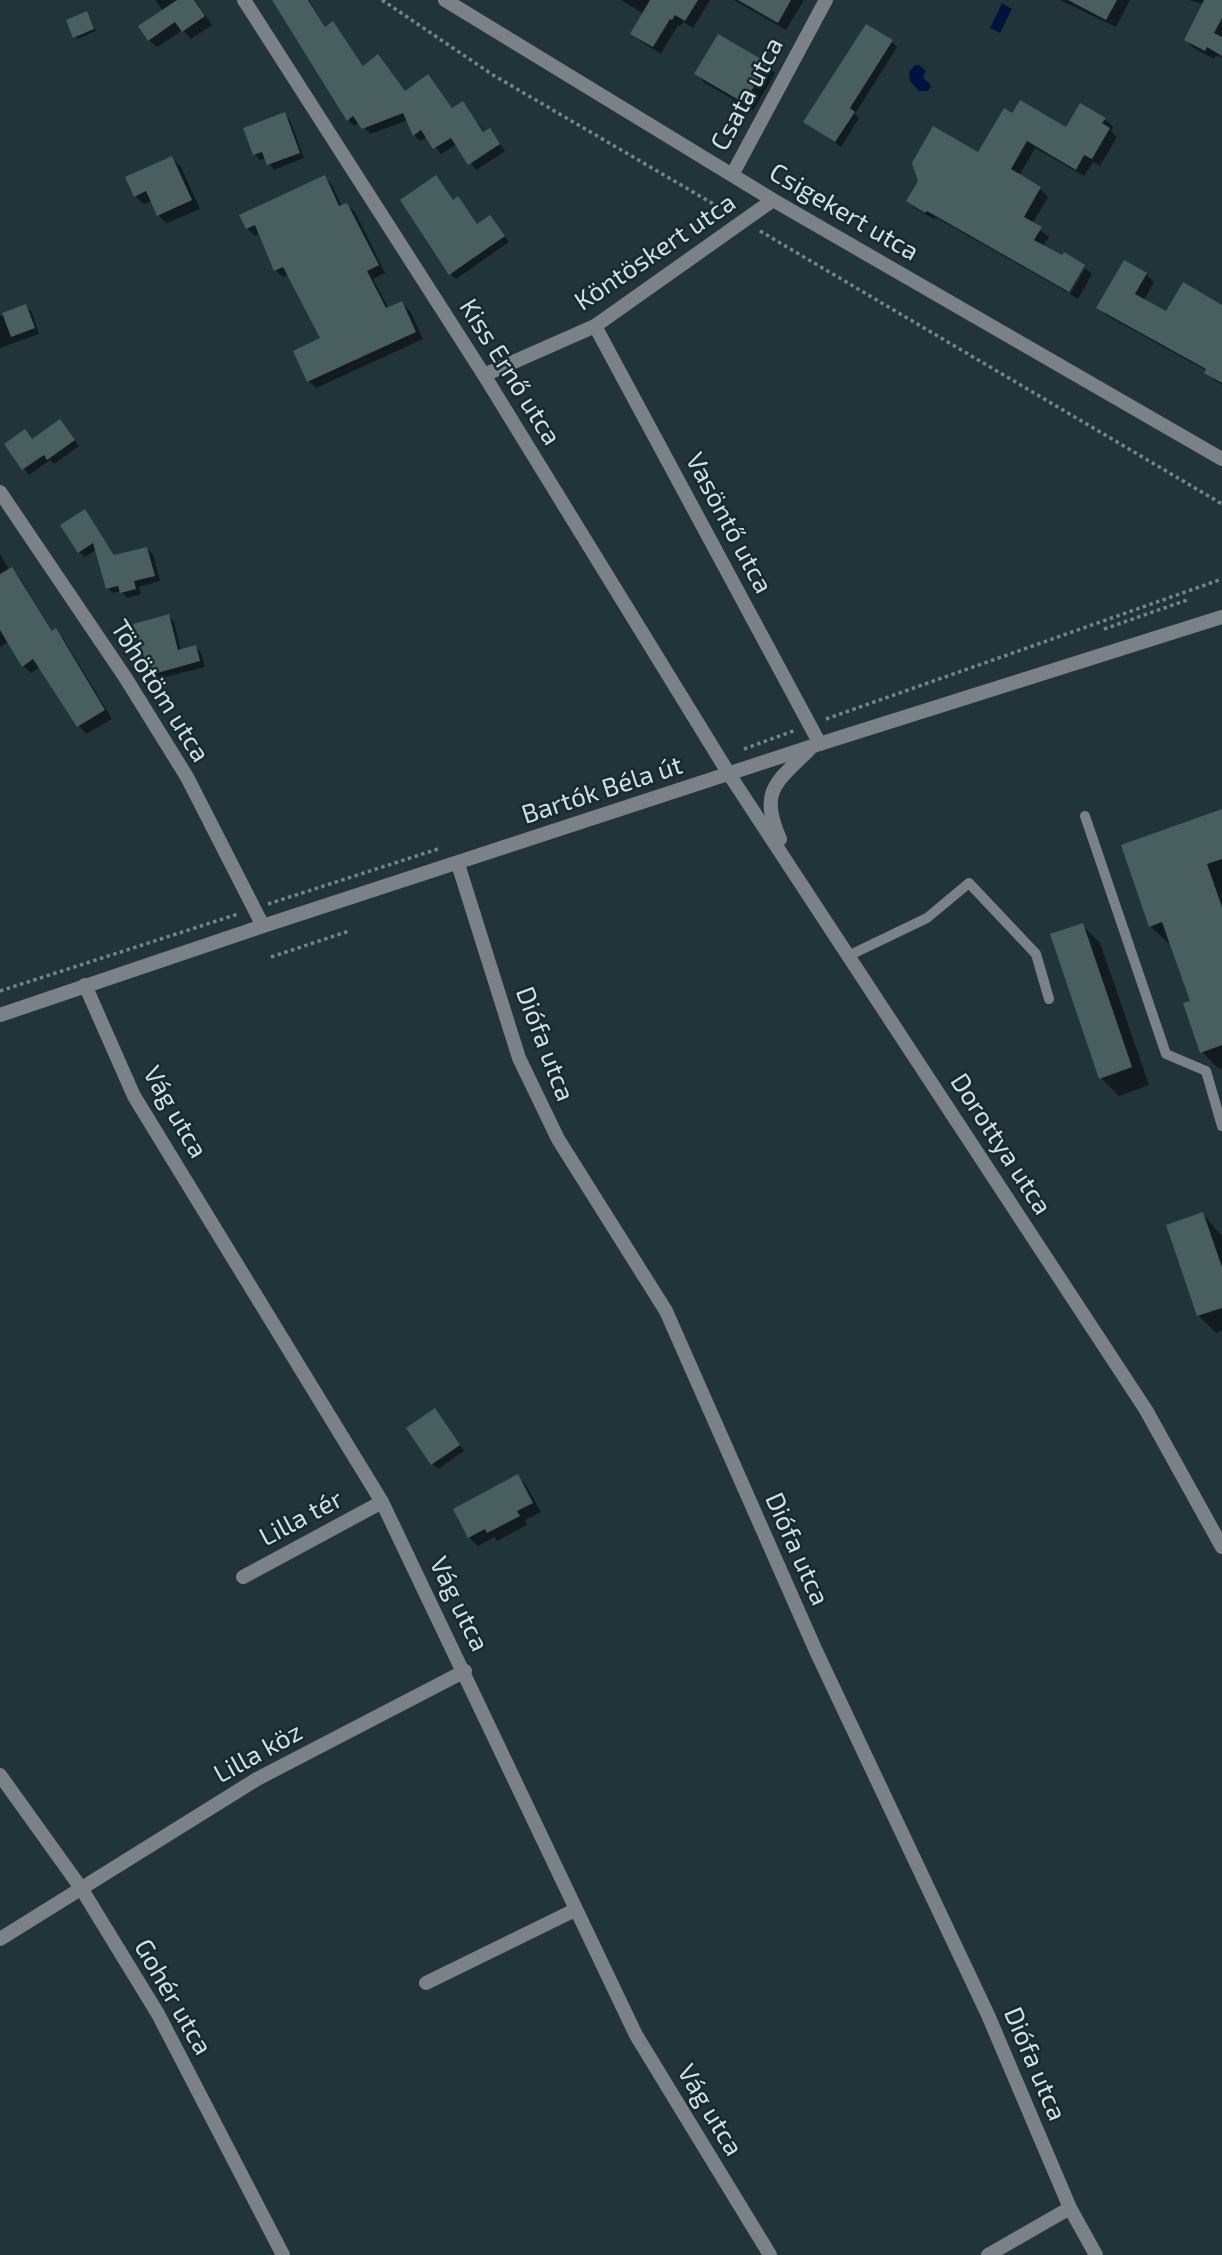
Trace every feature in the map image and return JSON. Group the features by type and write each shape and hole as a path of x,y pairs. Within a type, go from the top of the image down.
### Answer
{"street":[{"name":"Kiss Ernő utca","path":"244,0 484,375 729,774"},
{"name":"Csigekert utca","path":"445,0 773,200 1222,460"},
{"name":"Csata utca","path":"732,175 826,0"},
{"name":"Köntöskert utca","path":"484,375 595,326 773,200"},
{"name":"Vasöntő utca","path":"595,326 810,725 816,745"},
{"name":"Töhötöm utca","path":"0,492 125,677 187,777 263,926"},
{"name":"Bartók Béla út","path":"0,1015 816,745 1222,617"},
{"path":"792,870 771,819 769,799 777,782 816,745"},
{"name":"Dorottya utca","path":"729,774 1146,1410 1222,1547"},
{"name":"Diófa utca","path":"458,864 519,1058 558,1139 666,1311 816,1651 988,2015 1070,2208 1096,2255"},
{"name":"Vág utca","path":"85,985 134,1096 382,1502 636,2035 770,2255"},
{"name":"Lilla tér","path":"243,1577 382,1502"},
{"name":"Lilla köz","path":"0,1939 257,1779 464,1671"},
{"name":"Gohér utca","path":"0,1775 80,1888 158,2014 283,2255"},
{"path":"426,1983 575,1910"},
{"path":"988,2255 1070,2208"}],"lane":[{"path":"1085,816 1166,1054 1206,1071 1222,1126"},
{"path":"848,956 927,918 969,883 1036,954 1049,999"}],"path":[{"path":"382,0 493,75 1222,504"},
{"path":"719,757 1222,579"},
{"path":"1104,629 1190,599"},
{"path":"0,991 453,844"},
{"path":"271,957 349,931"}],"water":[{"path":"1002,3 1012,9 1000,33 990,28"},
{"path":"915,65 926,71 923,77 931,86 928,91 919,91 910,81 909,72"}],"building":[{"path":"177,0 194,0 205,16 182,32 175,22 148,41 138,26"},
{"path":"272,0 308,0 325,27 333,21 363,66 378,54 405,91 428,74 452,108 463,101 483,132 490,128 500,144 468,165 451,138 433,149 421,130 413,136 403,113 362,129 353,116 347,121"},
{"path":"650,0 698,0 685,21 675,15 670,19 653,47 630,34"},
{"path":"738,0 791,0 778,23"},
{"path":"1068,0 1117,0 1106,20"},
{"path":"1204,0 1222,0 1222,18 1214,33 1222,37 1222,56 1207,47 1205,51 1184,40"},
{"path":"87,11 94,29 73,38 66,20"},
{"path":"866,24 893,40 850,108 855,112 835,142 803,122"},
{"path":"718,34 768,63 744,103 694,74"},
{"path":"1020,100 1066,127 1080,103 1106,118 1102,123 1110,128 1092,159 1084,155 1076,170 1027,141 1011,169 1041,187 1024,217 1042,227 1034,240 1062,255 1064,252 1085,265 1069,292 906,201 918,181 912,163 933,126 978,152 1004,108 1012,113"},
{"path":"285,112 300,153 267,165 262,152 253,155 243,128"},
{"path":"172,156 192,200 157,216 146,191 134,197 125,177"},
{"path":"325,175 339,206 347,203 379,265 367,271 386,308 402,301 416,332 307,382 293,351 320,338 283,267 274,271 255,225 246,229 239,215"},
{"path":"436,175 453,200 458,196 477,224 490,215 505,236 449,275 400,200"},
{"path":"1124,260 1147,273 1135,294 1166,311 1183,282 1222,305 1222,383 1204,373 1206,369 1096,308"},
{"path":"26,304 35,328 11,337 2,313"},
{"path":"60,419 75,440 47,460 44,455 22,470 4,444 25,429 32,439"},
{"path":"85,509 114,555 147,547 155,576 134,581 136,589 120,593 118,586 106,589 93,543 78,553 60,525"},
{"path":"12,567 52,631 56,628 105,710 77,727 33,659 22,667 0,630 0,574"},
{"path":"169,614 178,650 196,645 200,661 150,675 133,624"},
{"path":"1222,809 1222,859 1207,864 1222,907 1222,1045 1200,1053 1183,1003 1190,1001 1162,922 1149,927 1121,845"},
{"path":"1083,923 1132,1067 1099,1079 1050,934"},
{"path":"1203,1212 1222,1267 1222,1308 1197,1316 1166,1225"},
{"path":"435,1408 460,1445 431,1465 406,1428"},
{"path":"518,1474 533,1503 517,1511 520,1516 487,1533 485,1529 468,1538 453,1509"}]}
